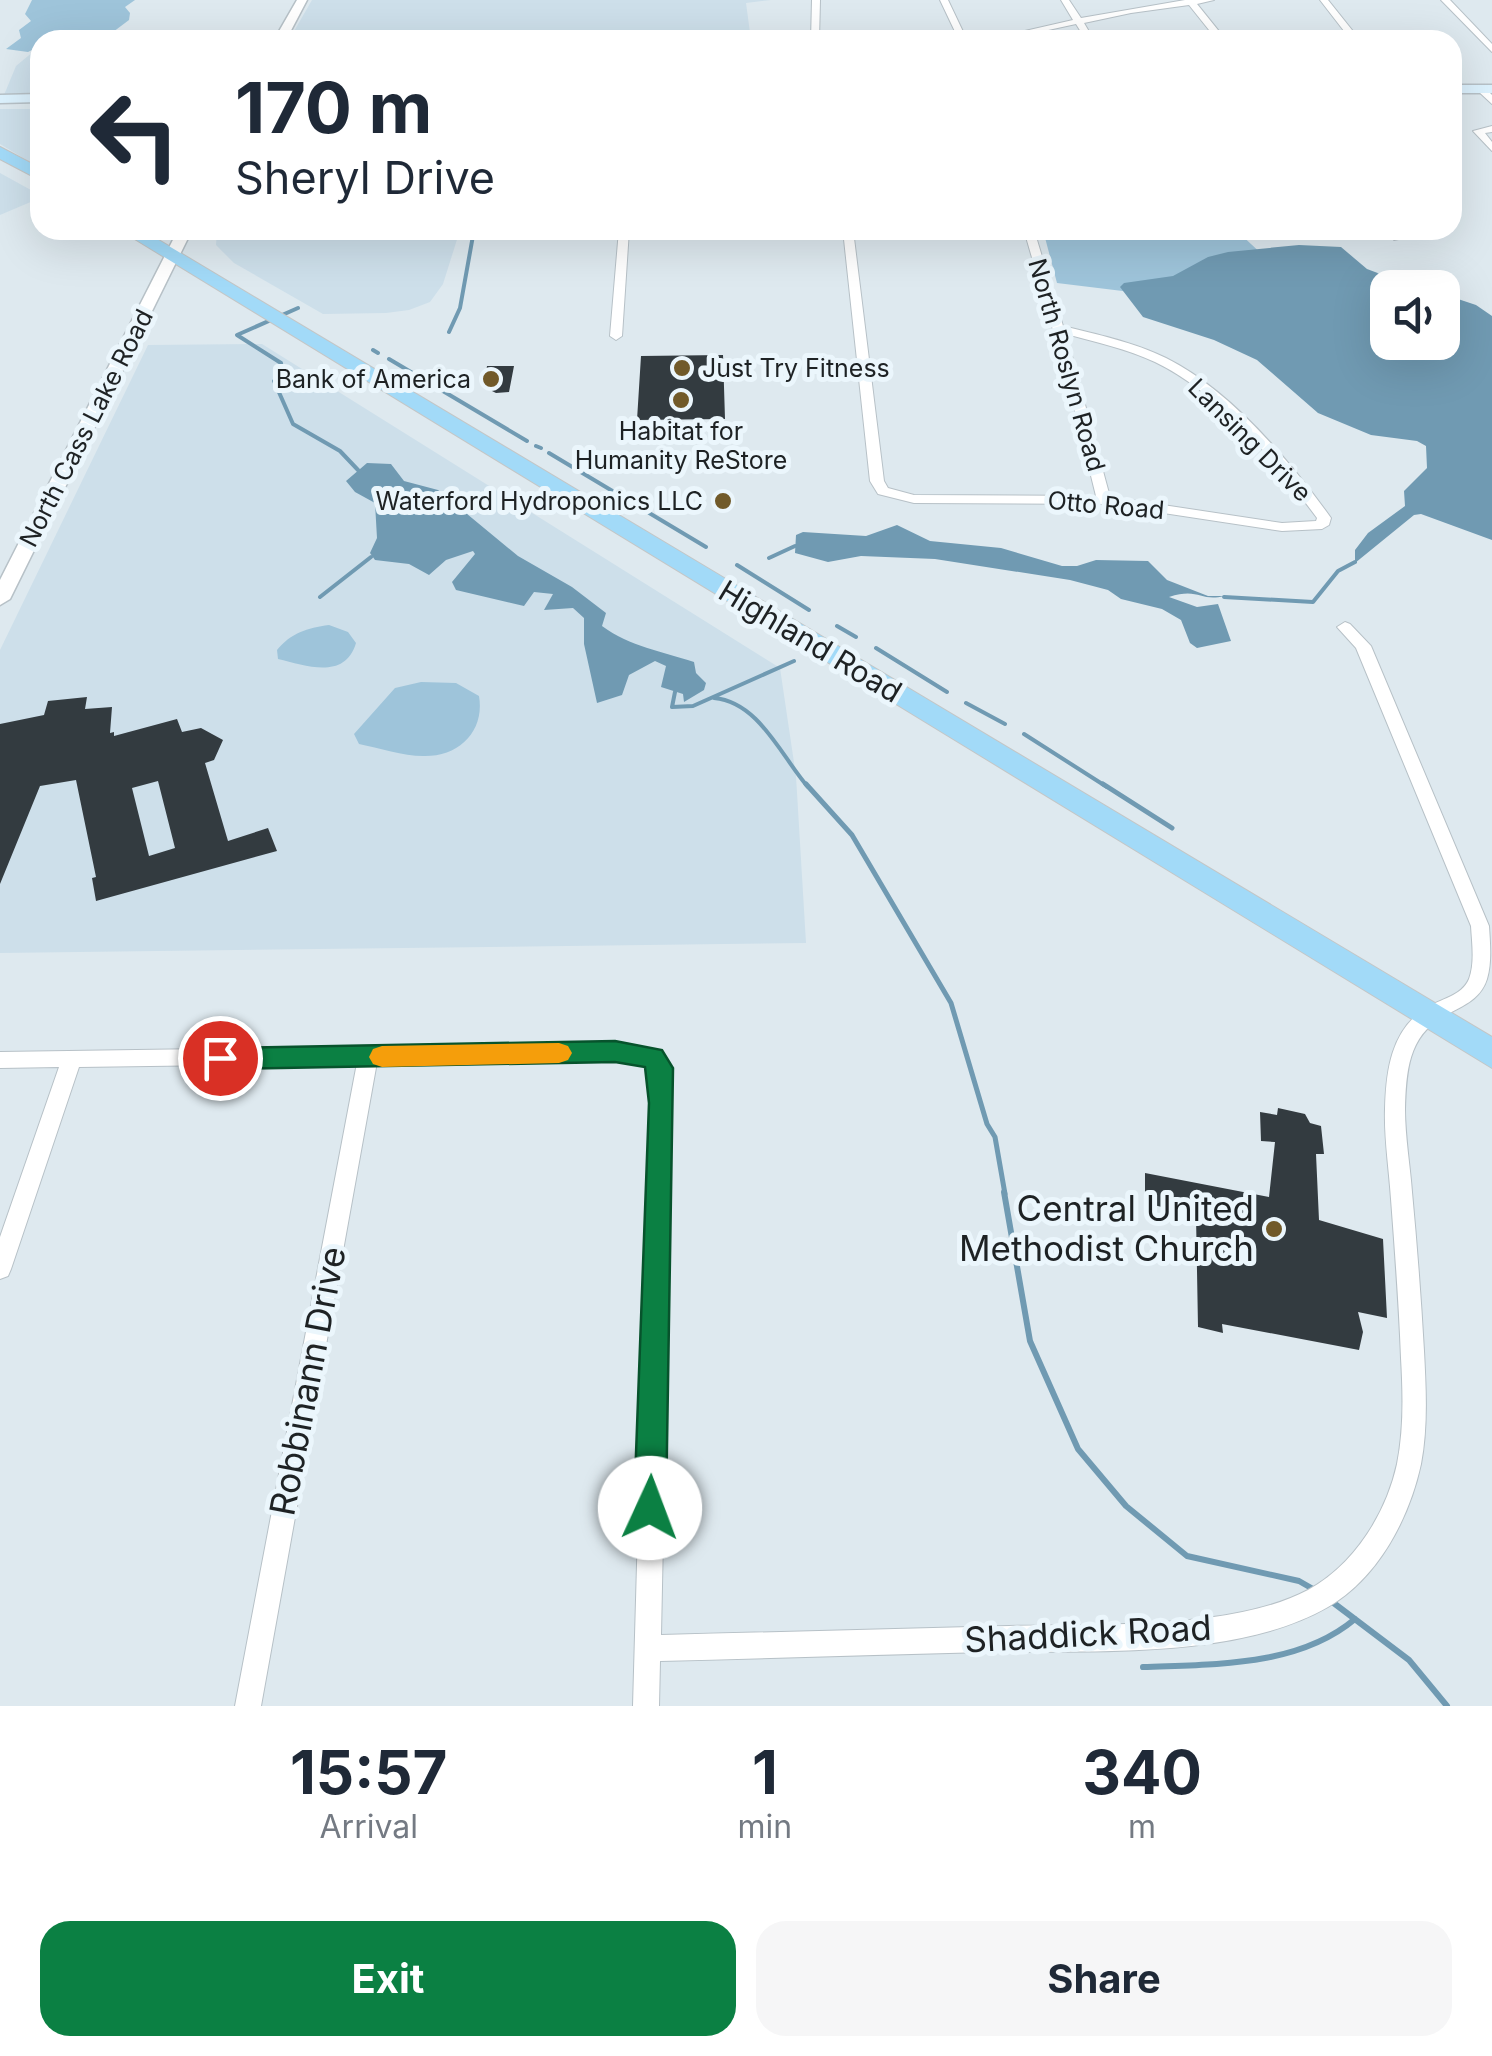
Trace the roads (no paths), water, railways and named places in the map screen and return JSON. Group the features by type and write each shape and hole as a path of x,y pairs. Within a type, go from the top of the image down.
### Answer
{"highway":[{"path":"0,152 30,170"},
{"name":"Highland Road","path":"144,240 1492,1054"}],"main road":[{"path":"0,99 30,98"}],"street":[{"path":"286,30 302,0"},
{"path":"815,30 816,0"},
{"path":"944,0 958,30"},
{"path":"1065,0 1084,30"},
{"path":"1040,30 1210,0"},
{"path":"1324,0 1348,30"},
{"path":"1444,0 1492,49"},
{"path":"1189,1 1214,30"},
{"path":"1487,89 1492,101"},
{"path":"1492,129 1478,132 1492,148"},
{"name":"North Cass Lake Road","path":"0,600 180,240"},
{"path":"616,336 623,240"},
{"name":"Otto Road","path":"849,240 877,481 883,491 914,499 1104,500 1293,528 1316,527 1322,525 1324,518"},
{"name":"North Roslyn Road","path":"1032,240 1104,500"},
{"name":"Lansing Drive","path":"1058,328 1163,360 1196,381 1256,440 1324,518"},
{"path":"1345,627 1363,646 1480,926 1486,951 1483,984 1463,1000 1430,1016"},
{"name":"Shaddick Road","path":"647,1648 1168,1635 1250,1622 1302,1605 1336,1587 1365,1558 1388,1519 1405,1478 1412,1439 1415,1419 1410,1300 1395,1114 1405,1044 1430,1016"},
{"path":"0,1060 615,1051 653,1058 660,1068 646,1706"},
{"name":"Robbinann Drive","path":"248,1706 368,1057"},
{"path":"0,1269 71,1060"}],"waterway":[{"path":"449,332 460,308 472,240"},
{"path":"298,308 237,335 281,363 282,372 274,381 293,424 340,451 358,470"},
{"path":"373,350 378,353"},
{"path":"389,359 527,441"},
{"path":"536,446 541,448"},
{"path":"549,453 706,547"},
{"path":"769,558 795,546"},
{"path":"320,597 371,557"},
{"path":"1224,597 1313,602 1338,571 1355,562"},
{"path":"737,565 809,610"},
{"path":"837,626 856,637"},
{"path":"876,648 947,692"},
{"path":"675,692 672,707 693,706 794,661"},
{"path":"714,698 744,709 756,720 808,787"},
{"path":"966,703 1005,724"},
{"path":"1024,734 1107,787"},
{"path":"806,784 852,835 951,1003 987,1124 995,1137 1005,1194"},
{"path":"1103,784 1172,828"},
{"path":"1004,1192 1030,1341 1078,1449 1126,1506 1187,1556 1299,1581 1313,1589"},
{"path":"1331,1601 1355,1619"},
{"path":"1143,1667 1226,1663 1282,1654 1332,1635 1355,1619"},
{"path":"1355,1619 1409,1660 1447,1706"}],"place":[{"name":"Just Try Fitness","path":"682,368"},
{"name":"Bank of America","path":"491,379"},
{"name":"Habitat for Humanity ReStore","path":"681,400"},
{"name":"Waterford Hydroponics LLC","path":"723,501"},
{"name":"Central United Methodist Church","path":"1274,1229"}]}
